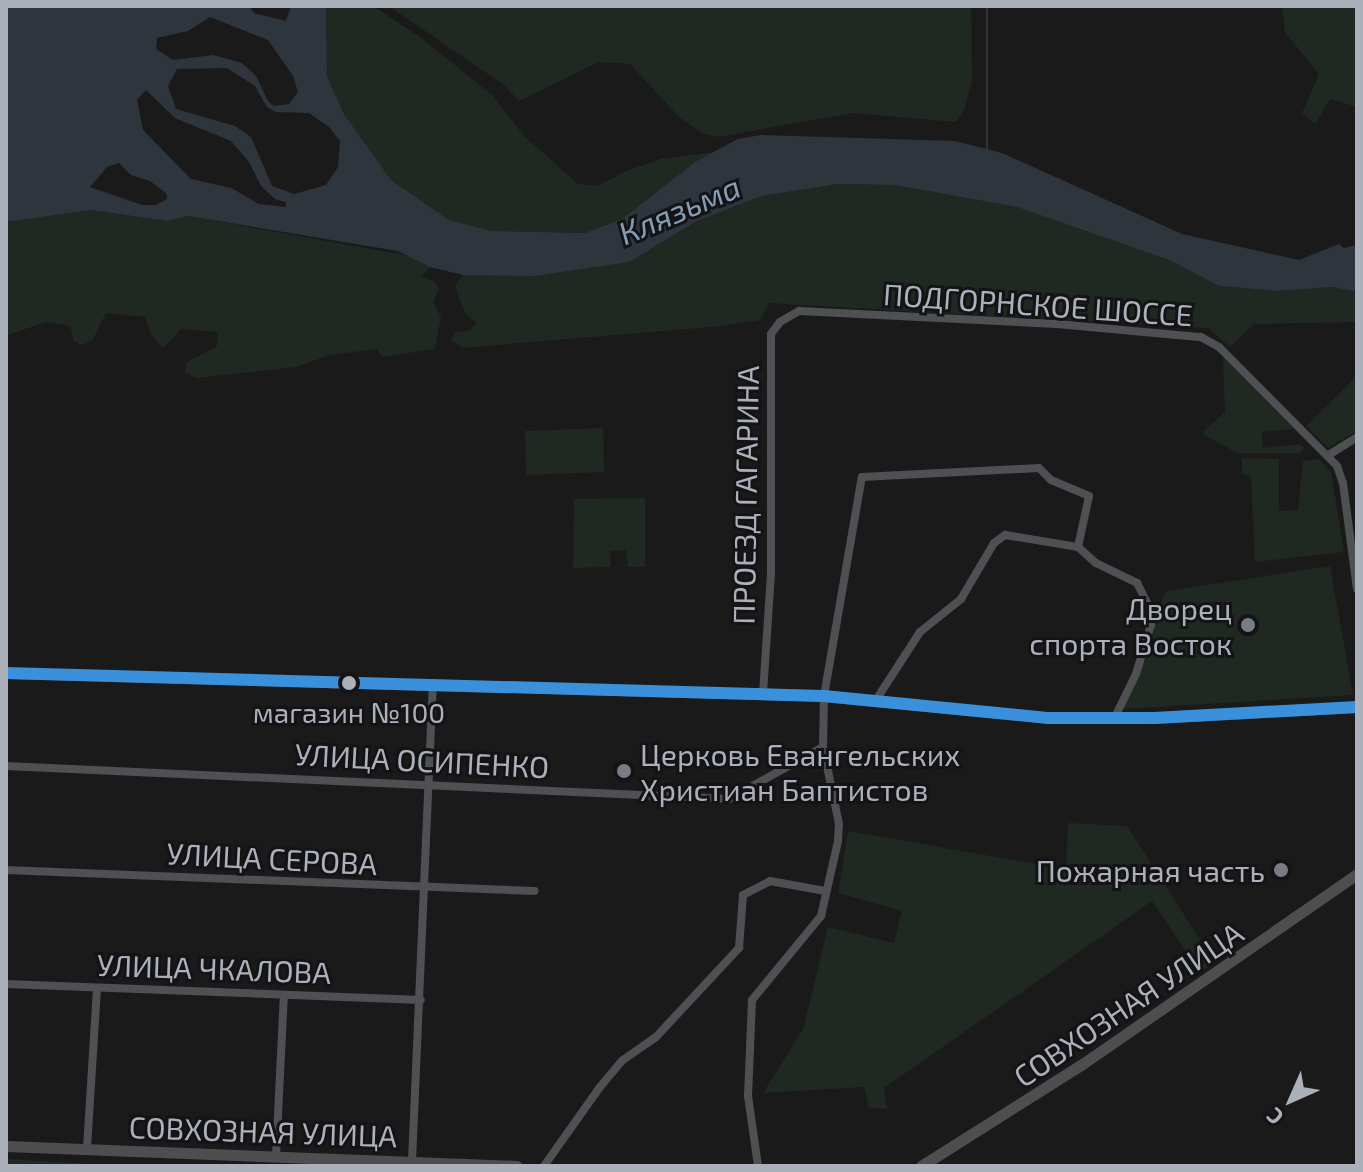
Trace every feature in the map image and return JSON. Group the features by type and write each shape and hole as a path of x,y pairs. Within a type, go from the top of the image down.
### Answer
{"main road":[{"path":"6,673 824,696 1047,718 1114,719 1357,707"},
{"name":"СОВХОЗНАЯ УЛИЦА","path":"921,1166 1081,1065 1357,874"},
{"name":"СОВХОЗНАЯ УЛИЦА","path":"6,1146 517,1166"}],"street":[{"name":"ПОДГОРНСКОЕ ШОССЕ","path":"799,311 1057,324 1201,337 1219,347 1327,456 1343,483 1357,589"},
{"name":"ПРОЕЗД ГАГАРИНА","path":"763,694 771,573 771,334 780,322 799,311"},
{"path":"1327,456 1357,437"},
{"path":"758,1166 748,1096 752,1000 821,916 839,824 823,747 824,696 862,477 1039,468 1051,480 1089,496 1078,547"},
{"path":"876,700 920,632 961,599 994,543 1005,535 1078,547 1096,563 1131,577 1150,609 1151,625 1144,652 1114,719"},
{"path":"413,1162 433,685"},
{"name":"УЛИЦА ОСИПЕНКО","path":"6,766 729,799 823,747"},
{"name":"УЛИЦА СЕРОВА","path":"6,870 424,889 535,891"},
{"path":"544,1166 623,1060 656,1037 739,948 743,895 770,881 825,891"},
{"name":"УЛИЦА ЧКАЛОВА","path":"6,984 421,1000"},
{"path":"87,1148 97,989"},
{"path":"276,1156 284,995"}],"shaded area":[{"path":"326,6 373,6 420,37 493,96 524,136 578,184 598,186 626,171 661,159 714,152 695,162 622,219 585,233 492,231 449,220 391,180 344,114 327,76"},
{"path":"389,6 971,6 972,80 965,108 956,122 853,113 717,137 702,133 679,117 630,64 599,62 519,101 504,85"},
{"path":"1282,6 1357,6 1357,107 1330,99 1315,124 1302,113 1319,74 1285,32"},
{"path":"838,184 895,185 1017,207 1169,260 1219,286 1277,291 1332,287 1357,292 1357,322 1254,324 1230,347 1208,328 769,303 760,320 722,326 462,348 451,339 455,332 470,330 476,323 465,313 455,286 463,275 629,262 697,221 762,196"},
{"path":"91,210 167,221 188,216 415,257 430,267 421,276 435,282 439,289 433,302 441,317 435,349 382,357 377,349 329,355 297,367 197,378 185,373 186,363 217,346 218,332 181,329 163,348 151,334 145,317 106,313 92,341 81,345 74,341 70,326 45,322 6,336 6,222"},
{"path":"1223,357 1294,429 1262,432 1263,448 1300,444 1304,448 1300,453 1237,453 1204,435 1203,432 1225,412"},
{"path":"1357,376 1357,431 1328,448 1306,426"},
{"path":"603,428 604,472 526,475 525,431"},
{"path":"1242,458 1279,459 1279,511 1298,510 1303,461 1319,459 1331,472 1344,552 1255,562 1251,477 1242,474"},
{"path":"645,498 645,567 628,567 626,550 610,551 611,567 573,568 574,499"},
{"name":"Дворец спорта Восток","path":"1330,566 1353,695 1123,709 1148,654 1163,596 1168,591"},
{"path":"1068,823 1127,826 1215,963 1200,972 1152,901 884,1088 887,1109 869,1108 864,1087 763,1093 803,1029 828,927 894,943 902,911 838,893 848,831 1066,869"},
{"path":"6,1159 93,1164 6,1166"}],"water":[{"name":"Клязьма","path":"6,6 249,6 254,13 286,21 291,6 326,6 327,76 344,114 391,180 449,220 492,231 585,233 622,219 695,162 738,139 761,135 955,141 1002,153 1182,234 1299,260 1339,244 1344,248 1357,245 1357,292 1332,287 1277,291 1219,286 1169,260 1017,207 895,185 838,184 762,196 697,221 629,262 534,276 463,275 430,267 398,251 188,216 167,221 91,210 6,222","holes":["210,17 268,40 293,76 298,92 289,104 274,106 268,101 256,76 242,63 213,55 173,60 156,49 157,38 188,31","227,68 255,86 267,107 276,112 309,113 329,127 340,141 338,167 326,185 294,194 272,186 251,137 235,126 176,109 168,86 177,69","146,90 175,118 231,141 249,162 261,186 275,199 286,202 286,207 259,204 231,188 191,179 143,130 137,100","119,163 131,175 150,181 166,193 167,199 156,205 142,205 90,187 107,167"]}],"waterway":[{"path":"987,6 987,150"}],"transit line":[{"path":"6,673 824,696 1047,718 1154,718 1357,707"}],"place":[{"name":"Дворец спорта Восток","path":"1248,625"},
{"name":"магазин №100","path":"349,683"},
{"name":"Церковь Евангельских Христиан Баптистов","path":"624,771"},
{"name":"Пожарная часть","path":"1281,870"}]}
